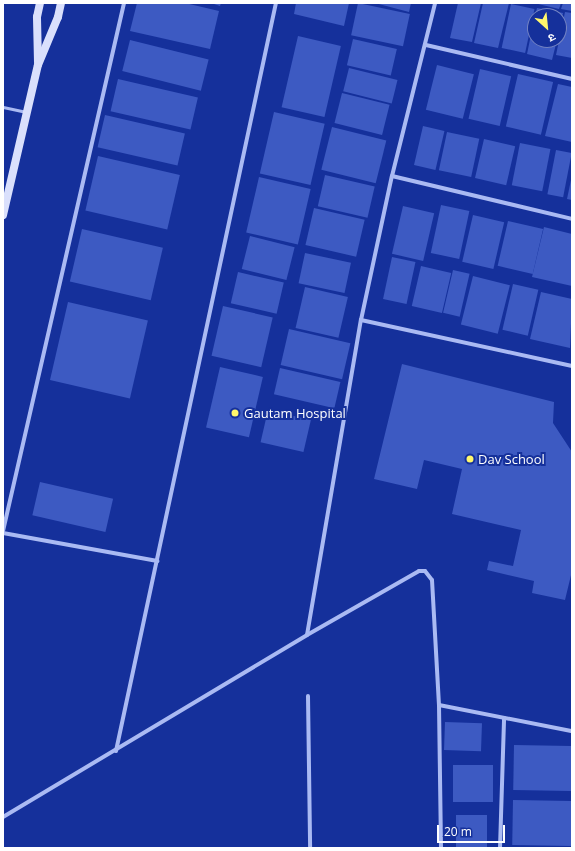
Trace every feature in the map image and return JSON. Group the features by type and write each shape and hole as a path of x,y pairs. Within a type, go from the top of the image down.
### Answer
{"street":[{"path":"38,65 37,16 40,3"},
{"path":"3,215 38,65 58,17 61,3"},
{"path":"124,3 3,532 157,561"},
{"path":"116,751 276,3"},
{"path":"307,635 361,320 392,176 426,45 435,3"},
{"path":"426,45 572,79"},
{"path":"392,176 572,219"},
{"path":"361,320 572,366"},
{"path":"3,817 116,751 307,635 419,571 425,571 432,580 439,705 441,848"},
{"path":"308,696 310,848"},
{"path":"439,705 572,731"},
{"path":"500,848 504,718"}],"lane":[{"path":"3,107 27,112"}],"building":[{"path":"137,3 185,3 219,11 210,49 130,31"},
{"path":"211,3 221,3 220,6"},
{"path":"296,3 349,3 344,26 294,14"},
{"path":"358,3 410,14 403,46 351,35"},
{"path":"375,3 411,3 409,12"},
{"path":"458,3 481,3 472,42 450,38"},
{"path":"483,3 509,3 498,48 474,43"},
{"path":"534,3 561,3 559,8"},
{"path":"563,3 572,3 572,11 567,10 567,8 561,8"},
{"path":"511,4 530,8 527,8 527,44 525,53 502,48"},
{"path":"567,12 572,13 572,58 556,55 557,48 567,48"},
{"path":"298,36 341,46 324,117 282,107"},
{"path":"353,39 397,49 391,75 347,65"},
{"path":"130,40 209,60 201,91 122,71"},
{"path":"528,48 555,48 552,60 527,54"},
{"path":"437,65 474,74 463,119 426,110"},
{"path":"349,68 398,80 392,103 343,91"},
{"path":"480,69 511,76 500,126 469,119"},
{"path":"518,74 553,82 541,135 506,127"},
{"path":"118,79 198,97 190,130 111,111"},
{"path":"558,84 572,87 572,142 545,136"},
{"path":"342,93 390,105 382,135 335,123"},
{"path":"274,112 325,124 310,185 260,173"},
{"path":"105,115 185,133 177,166 98,147"},
{"path":"423,126 444,131 435,170 414,165"},
{"path":"332,127 386,141 376,183 321,170"},
{"path":"447,132 479,139 471,177 439,170"},
{"path":"484,139 515,146 506,185 475,178"},
{"path":"520,143 550,149 542,191 512,185"},
{"path":"556,150 572,153 563,197 547,194"},
{"path":"98,156 180,175 167,229 85,211"},
{"path":"325,175 375,186 367,218 318,206"},
{"path":"259,177 311,189 298,244 246,233"},
{"path":"572,180 572,200 567,199"},
{"path":"441,205 469,211 459,259 431,253"},
{"path":"403,206 434,213 423,261 392,254"},
{"path":"314,208 365,220 356,257 305,245"},
{"path":"473,215 504,222 493,269 462,262"},
{"path":"508,221 543,229 533,274 498,266"},
{"path":"544,227 572,234 572,286 532,277"},
{"path":"82,229 163,248 151,300 70,282"},
{"path":"250,236 295,247 286,280 242,269"},
{"path":"305,253 351,263 345,293 299,283"},
{"path":"392,257 415,262 407,304 383,299"},
{"path":"421,266 451,273 442,313 412,306"},
{"path":"453,270 470,274 460,317 443,313"},
{"path":"238,272 284,283 277,314 231,303"},
{"path":"473,276 510,285 498,334 461,325"},
{"path":"513,284 538,290 528,336 502,330"},
{"path":"305,287 348,297 338,338 296,328"},
{"path":"541,292 572,299 570,348 530,339"},
{"path":"68,302 148,320 130,398 50,380"},
{"path":"223,306 273,317 261,367 212,356"},
{"path":"289,329 350,343 342,379 281,365"},
{"path":"402,364 554,402 553,423 572,452 572,571 565,600 532,593 534,581 487,570 489,561 513,566 521,530 452,514 462,469 424,460 417,489 374,479"},
{"path":"220,367 263,377 249,437 206,427"},
{"path":"280,368 340,382 334,408 274,394"},
{"path":"268,410 311,420 303,452 261,442"},
{"path":"40,482 113,499 105,532 32,515"},
{"path":"445,722 482,723 481,751 444,750"},
{"path":"514,745 572,746 571,791 513,790"},
{"path":"453,765 493,765 493,802 453,802"},
{"path":"513,800 572,801 571,846 512,845"},
{"path":"456,815 487,815 487,848 456,848"}],"place":[{"name":"Gautam Hospital","path":"235,413"},
{"name":"Dav School","path":"470,459"}]}
